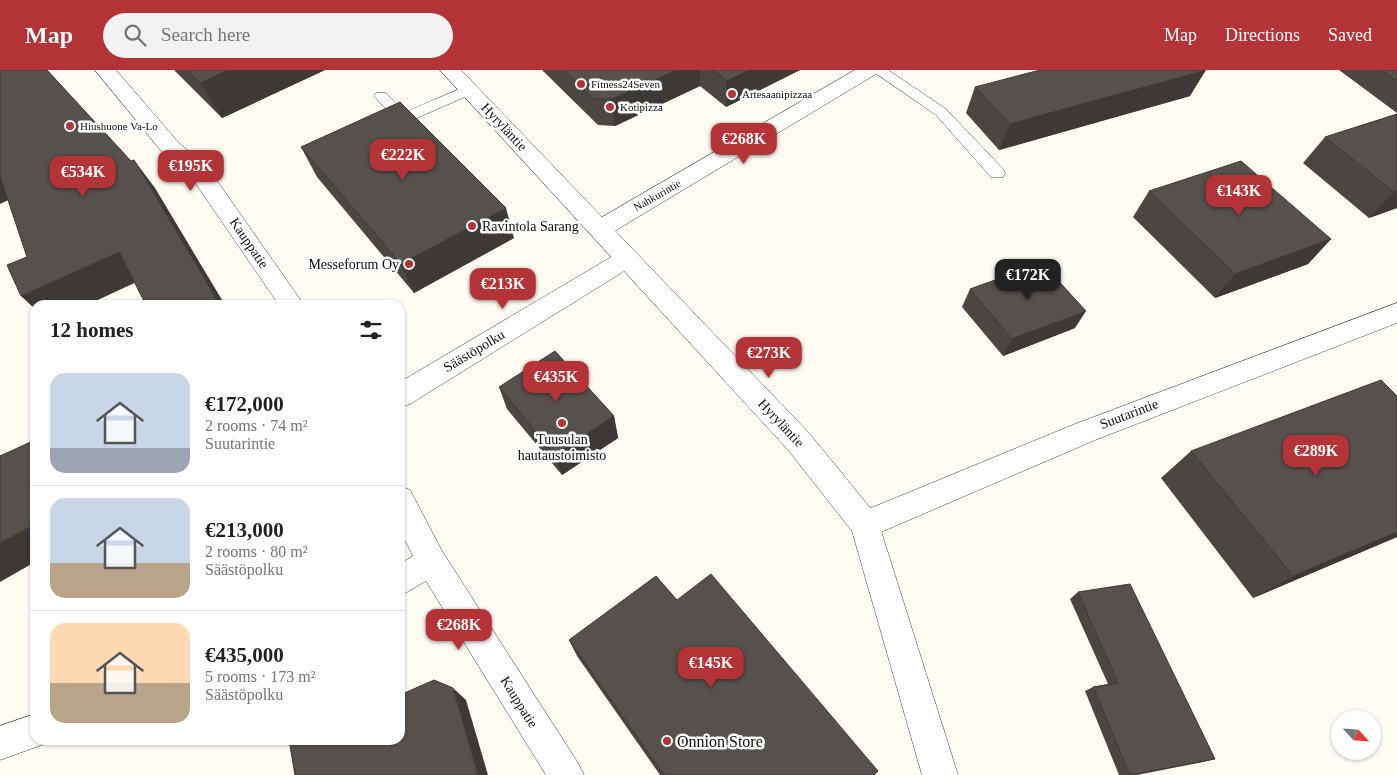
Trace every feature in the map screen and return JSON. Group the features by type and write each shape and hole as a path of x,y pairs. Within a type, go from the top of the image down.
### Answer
{"street":[{"name":"Kauppatie","path":"105,70 170,146 200,173 289,300"},
{"name":"Hyryläntie","path":"450,70 799,442 865,525 940,775"},
{"name":"Nahkurintie","path":"600,228 869,70"},
{"name":"Säästöpolku","path":"405,393 626,259"},
{"name":"Suutarintie","path":"865,525 1156,403 1397,313"},
{"name":"Kauppatie","path":"405,509 431,561 566,775"},
{"path":"405,578 431,561"},
{"path":"0,743 30,733"}],"lane":[{"path":"878,70 941,112 997,174"},
{"path":"381,96 403,119 469,90"}],"building":[{"path":"0,70 47,70 131,161 134,160 217,300 143,300 119,252 21,296 7,265 27,257 0,176"},
{"path":"187,70 228,70 200,83"},
{"path":"564,70 677,70 612,99 594,99"},
{"path":"713,70 749,70 727,81"},
{"path":"1040,70 1206,70 1010,124 975,87"},
{"path":"1382,70 1397,70 1397,81"},
{"path":"400,102 506,208 401,264 301,147"},
{"path":"1397,114 1397,191 1394,192 1325,137"},
{"path":"1241,161 1331,239 1235,274 1149,191"},
{"path":"1042,263 1086,311 1012,339 970,289"},
{"name":"Tuusulan hautaustoimisto","path":"555,351 614,416 555,455 499,387"},
{"path":"1381,380 1397,396 1397,532 1293,576 1191,451"},
{"path":"30,442 30,527 0,543 0,456"},
{"path":"711,574 878,771 874,775 664,775 569,640 656,576 677,600"},
{"path":"1130,584 1215,759 1130,775 1093,687 1118,683 1078,592"},
{"path":"434,680 453,688 478,775 295,775 290,745 405,745 405,693"}],"place":[{"name":"Fitness24Seven","path":"581,84"},
{"name":"Artesaanipizzaa","path":"732,94"},
{"name":"Kotipizza","path":"610,107"},
{"name":"Hiushuone Va-Lo","path":"70,126"},
{"name":"Ravintola Sarang","path":"472,226"},
{"name":"Messeforum Oy","path":"409,264"},
{"name":"Tuusulan hautaustoimisto","path":"562,423"},
{"name":"Onnion Store","path":"667,741"}]}
